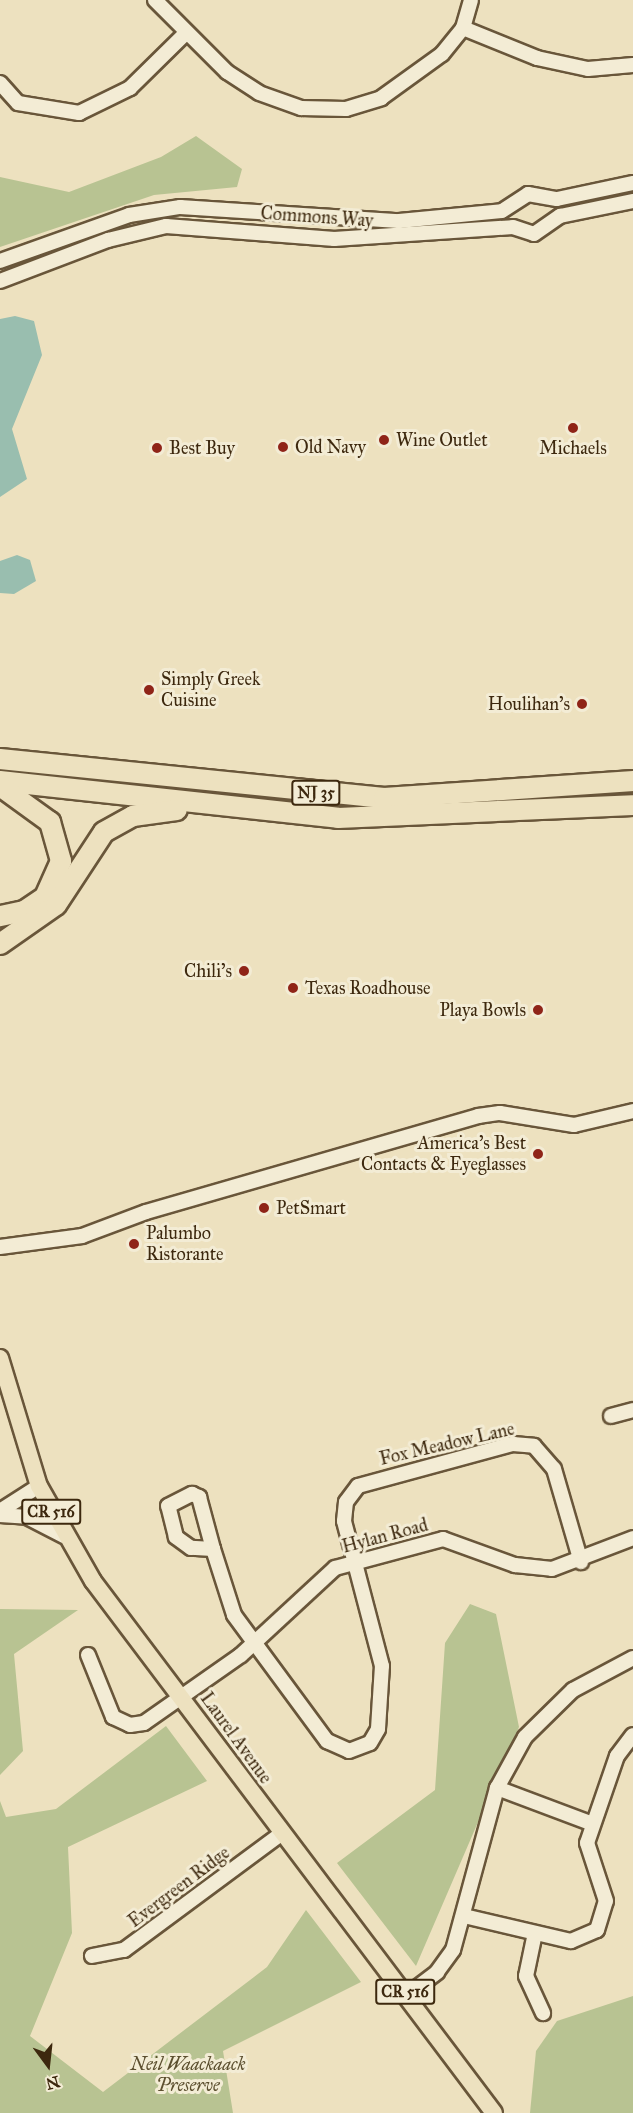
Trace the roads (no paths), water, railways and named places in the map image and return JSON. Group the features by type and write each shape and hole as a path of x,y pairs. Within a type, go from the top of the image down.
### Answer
{"highway":[{"name":"NJ 35","path":"0,759 384,798 633,781"},
{"name":"NJ 35","path":"0,781 250,810 398,819 633,805"},
{"path":"0,786 50,822 61,861 45,897 24,911 0,916"},
{"path":"0,945 56,905 92,845 117,823 191,808 250,810"}],"main road":[{"name":"Laurel Avenue","path":"0,1359 39,1486 64,1536 124,1625 184,1700 494,2113"}],"street":[{"path":"155,0 186,33 259,93 301,108 346,109 381,98 422,71 463,28 471,0"},
{"path":"463,28 548,60 588,69 633,65"},
{"path":"0,83 18,103 79,113 130,88 186,33"},
{"name":"Commons Way","path":"0,261 129,215 172,208 308,219 418,220 502,211 528,194 557,199 633,183"},
{"name":"Commons Way","path":"0,281 108,240 166,226 334,239 513,228 534,234 560,216 633,201"},
{"path":"0,1247 82,1236 478,1116 500,1113 574,1125 633,1111"},
{"path":"610,1416 633,1410"},
{"name":"Fox Meadow Lane","path":"213,1549 226,1600 255,1643 333,1746 349,1751 370,1743 378,1729 381,1660 355,1561 345,1509 358,1486 524,1443 549,1459 581,1562"},
{"path":"0,1513 39,1486"},
{"path":"0,1513 27,1517 64,1536"},
{"name":"Hylan Road","path":"88,1655 113,1717 130,1725 144,1723 184,1700 255,1643 331,1570 355,1561 443,1539 527,1568 581,1562 633,1538"},
{"path":"407,1995 443,1966 464,1916 497,1788 537,1723 573,1690 633,1658"},
{"path":"464,1916 535,1933 581,1940 603,1922 606,1901 588,1857 590,1824 617,1756 633,1735"},
{"path":"497,1788 590,1824"},
{"name":"Evergreen Ridge","path":"92,1956 124,1950 282,1833"},
{"path":"535,1933 526,1976 543,2013"}],"place":[{"name":"Michaels","path":"573,428"},
{"name":"Wine Outlet","path":"384,440"},
{"name":"Old Navy","path":"283,447"},
{"name":"Best Buy","path":"157,448"},
{"name":"Simply Greek Cuisine","path":"149,690"},
{"name":"Houlihan's","path":"582,704"},
{"name":"Chili's","path":"244,971"},
{"name":"Texas Roadhouse","path":"293,988"},
{"name":"Playa Bowls","path":"538,1010"},
{"name":"America's Best Contacts & Eyeglasses","path":"538,1154"},
{"name":"PetSmart","path":"264,1208"},
{"name":"Palumbo Ristorante","path":"134,1244"}],"park label":[{"name":"Neil Waackaack Preserve","path":"188,2075"}]}
